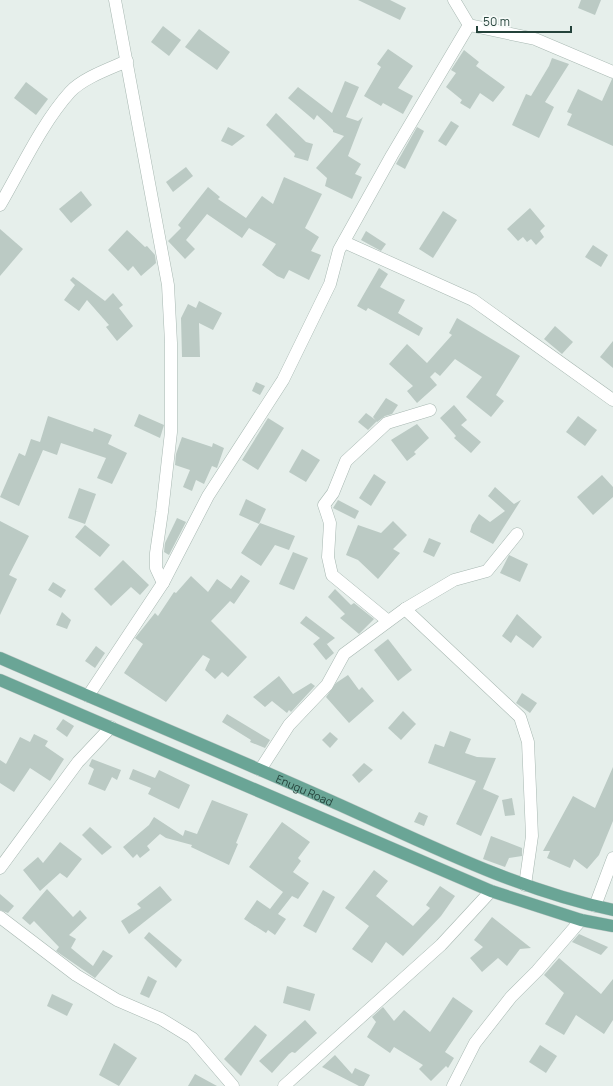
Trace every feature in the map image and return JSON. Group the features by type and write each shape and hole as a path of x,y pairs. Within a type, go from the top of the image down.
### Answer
{"main road":[{"name":"Enugu Road","path":"0,658 260,770 503,878 613,910"},
{"path":"0,680 491,891 581,920 613,926"}],"street":[{"path":"115,0 168,285 171,343 171,432 156,553 156,568 163,583"},
{"path":"454,0 469,25 535,39 613,72"},
{"path":"88,696 163,583 208,496 283,380 330,284 339,250 469,25"},
{"path":"0,205 29,153 71,91 98,73 127,61"},
{"path":"344,242 473,300 613,400"},
{"path":"388,621 332,575 328,556 330,523 324,505 333,493 346,461 387,423 430,410"},
{"path":"260,770 289,725 327,685 344,654 404,609 454,580 487,571 517,534"},
{"path":"404,609 520,717 528,742 532,836 524,885"},
{"path":"0,868 78,762 110,727"},
{"path":"595,906 613,858"},
{"path":"284,1086 441,945 491,891"},
{"path":"0,917 76,975 117,1000 161,1019 192,1038 233,1086"},
{"path":"453,1086 475,1043 497,1014 511,997 537,972 581,920"}],"building":[{"path":"358,0 390,0 406,8 400,20"},
{"path":"581,0 601,0 595,15 578,8"},
{"path":"163,26 181,40 169,56 151,42"},
{"path":"199,29 230,52 217,70 185,47"},
{"path":"388,49 413,66 398,88 413,96 403,114 383,103 381,106 364,96 381,67 377,64"},
{"path":"464,50 479,62 476,66 505,87 493,102 480,93 470,109 460,103 462,100 446,87 456,73 451,70"},
{"path":"552,58 569,64 545,102 554,107 539,138 512,125 526,94 531,96 549,66"},
{"path":"612,79 613,146 567,125 572,114 567,112 578,89 602,101"},
{"path":"345,81 359,87 346,117 358,121 363,117 348,156 361,164 355,174 362,177 352,199 325,186 327,178 316,168 344,136 333,132 333,130 317,115 314,120 288,98 298,87 332,113"},
{"path":"26,82 48,99 36,115 14,98"},
{"path":"276,113 306,142 313,144 308,161 294,157 295,154 266,125"},
{"path":"451,121 459,126 446,146 438,141"},
{"path":"228,127 245,136 232,146 221,141"},
{"path":"417,127 424,131 405,169 396,164"},
{"path":"186,167 193,176 173,192 166,182"},
{"path":"284,177 322,194 305,228 319,237 311,251 321,255 309,280 289,270 284,279 277,276 262,265 276,244 249,228 242,238 207,214 186,240 195,249 185,259 168,241 181,228 178,225 208,187 220,197 218,199 246,218 262,196 273,204"},
{"path":"81,191 92,205 71,223 59,209"},
{"path":"530,208 545,226 540,231 544,237 536,245 531,239 527,242 523,237 518,241 507,229"},
{"path":"443,211 457,220 433,258 419,249"},
{"path":"0,229 23,249 0,276"},
{"path":"127,230 145,247 147,246 155,255 156,263 141,276 133,266 128,271 108,250"},
{"path":"366,231 386,244 381,251 361,240"},
{"path":"593,245 608,255 601,267 585,257"},
{"path":"379,268 388,274 380,287 405,300 398,313 423,328 419,336 368,308 366,311 357,306"},
{"path":"73,277 105,301 113,293 123,305 119,308 133,326 117,341 106,327 109,325 87,300 79,311 64,300 75,285 70,280"},
{"path":"199,301 222,313 213,330 199,323 200,357 182,357 181,318 188,304 196,308"},
{"path":"457,318 520,356 496,395 504,401 491,417 466,397 482,377 455,359 440,376 435,372 430,377 437,385 417,403 407,391 413,386 389,364 407,344 427,363 452,335 449,333"},
{"path":"555,326 573,342 562,354 544,339"},
{"path":"613,341 613,368 600,357"},
{"path":"256,382 265,386 260,395 252,391"},
{"path":"386,398 398,405 392,414 385,416 377,422 373,417"},
{"path":"454,405 467,420 461,425 481,442 471,453 454,438 456,436 440,418"},
{"path":"366,413 377,421 368,430 358,422"},
{"path":"139,414 164,425 160,438 134,426"},
{"path":"48,416 93,432 94,428 112,435 108,444 127,453 112,484 97,478 106,458 61,443 57,455 43,450 19,506 0,497 19,453 25,456 31,439 40,442"},
{"path":"578,416 597,430 585,446 566,432"},
{"path":"268,418 284,428 258,470 242,460"},
{"path":"417,424 429,438 414,452 416,454 407,461 391,440"},
{"path":"182,437 212,447 213,443 224,448 217,468 212,466 204,484 196,480 192,491 183,487 190,470 175,465 176,454"},
{"path":"302,449 320,460 306,482 289,472"},
{"path":"374,474 386,482 371,506 359,498"},
{"path":"602,475 613,487 613,497 593,515 577,497"},
{"path":"495,487 514,504 521,500 493,544 470,532 472,525 479,514 490,522 505,511 488,496"},
{"path":"79,488 96,494 85,524 68,518"},
{"path":"246,499 266,509 259,524 239,515"},
{"path":"338,500 359,511 355,519 333,508"},
{"path":"177,518 186,522 169,555 164,552 165,543"},
{"path":"0,521 29,536 9,575 17,579 0,615"},
{"path":"393,521 407,535 393,549 400,553 378,579 358,560 346,555 358,525 381,533"},
{"path":"260,523 295,536 289,550 275,545 261,566 241,553"},
{"path":"85,525 110,545 100,557 75,537"},
{"path":"429,538 441,543 434,557 423,552"},
{"path":"293,552 308,558 294,590 279,584"},
{"path":"509,555 528,564 520,582 500,573"},
{"path":"123,560 149,585 140,595 131,587 111,606 94,589"},
{"path":"241,575 250,581 234,604 230,601 211,621 247,657 228,677 222,672 215,679 205,670 210,659 203,655 166,702 124,673 143,644 135,638 155,613 158,616 174,592 176,593 191,576 208,592 217,579 231,589"},
{"path":"53,582 66,590 61,598 48,590"},
{"path":"335,589 351,605 354,603 374,619 359,634 340,618 345,614 328,597"},
{"path":"62,612 71,620 67,629 56,625"},
{"path":"517,614 542,637 533,648 516,635 511,643 502,636"},
{"path":"306,616 335,638 327,644 326,643 334,653 326,660 313,644 320,638 300,623"},
{"path":"388,639 412,670 398,681 374,650"},
{"path":"96,646 105,653 95,668 85,661"},
{"path":"348,675 359,690 362,687 374,701 349,723 326,697 336,683"},
{"path":"279,676 293,694 311,683 315,686 291,712 289,710 287,713 272,701 265,707 253,697"},
{"path":"522,693 537,703 530,713 516,703"},
{"path":"403,711 416,724 401,740 388,728"},
{"path":"227,714 270,740 265,748 250,742 251,740 222,722"},
{"path":"63,719 74,726 67,737 56,729"},
{"path":"450,731 471,739 465,753 477,757 496,758 483,789 499,796 481,836 456,824 476,781 428,763 435,744 444,747"},
{"path":"330,732 338,739 330,748 322,740"},
{"path":"34,734 48,741 45,746 64,759 50,781 30,768 14,792 0,783 0,760 6,764 20,737 30,742"},
{"path":"92,759 121,770 117,780 112,777 105,791 88,784 94,769 89,766"},
{"path":"364,763 373,770 359,783 352,775"},
{"path":"613,767 613,821 599,855 587,869 574,859 570,868 547,858 550,851 543,851 573,796 595,808"},
{"path":"133,769 155,778 159,770 190,785 179,809 148,794 151,788 129,779"},
{"path":"512,798 515,815 505,816 502,800"},
{"path":"212,800 248,814 229,865 191,847 192,845 166,838 160,834 147,846 150,850 140,858 137,854 133,858 123,847 149,825 154,817 183,836 185,830 197,834"},
{"path":"419,812 428,816 424,826 414,822"},
{"path":"282,822 310,842 298,858 301,861 293,872 309,883 298,899 292,896 278,914 286,919 275,935 268,930 266,933 244,919 257,900 270,909 283,892 249,867"},
{"path":"90,827 112,847 102,855 82,835"},
{"path":"491,836 522,848 522,856 509,858 505,867 483,859"},
{"path":"60,842 82,859 67,878 60,873 40,891 23,870 38,857 43,863"},
{"path":"374,870 388,881 376,896 413,926 430,908 426,905 440,886 455,896 441,916 403,956 386,942 372,963 352,949 369,926 345,908"},
{"path":"160,886 172,900 129,934 121,921 141,908 137,904"},
{"path":"47,889 73,917 80,910 87,918 69,935 76,939 71,948 93,966 103,950 113,956 95,978 56,951 59,947 34,921 30,925 22,918"},
{"path":"323,890 335,897 316,933 303,926"},
{"path":"0,894 14,906 8,913 0,910"},
{"path":"492,917 531,948 520,949 507,966 498,958 482,972 470,958 483,947 474,940"},
{"path":"149,932 182,960 176,968 144,938"},
{"path":"579,934 608,947 601,955 572,942"},
{"path":"559,958 601,994 613,979 613,1020 604,1034 576,1015 564,1035 545,1024 564,993 544,975"},
{"path":"148,976 157,981 149,998 140,994"},
{"path":"287,986 315,994 310,1011 283,1003"},
{"path":"52,994 73,1004 67,1016 47,1006"},
{"path":"453,997 473,1011 445,1052 454,1058 448,1068 446,1066 431,1081 419,1069 423,1065 394,1047 390,1053 367,1037 376,1022 372,1017 383,1007 394,1021 404,1010 430,1032"},
{"path":"305,1020 317,1033 295,1053 292,1052 289,1054 272,1073 259,1061"},
{"path":"255,1025 267,1035 241,1076 224,1059"},
{"path":"114,1043 137,1058 119,1086 99,1075"},
{"path":"540,1045 557,1056 546,1073 529,1062"},
{"path":"335,1055 352,1074 355,1068 370,1075 364,1086 359,1086 322,1067"},
{"path":"195,1074 217,1086 188,1086"}]}
